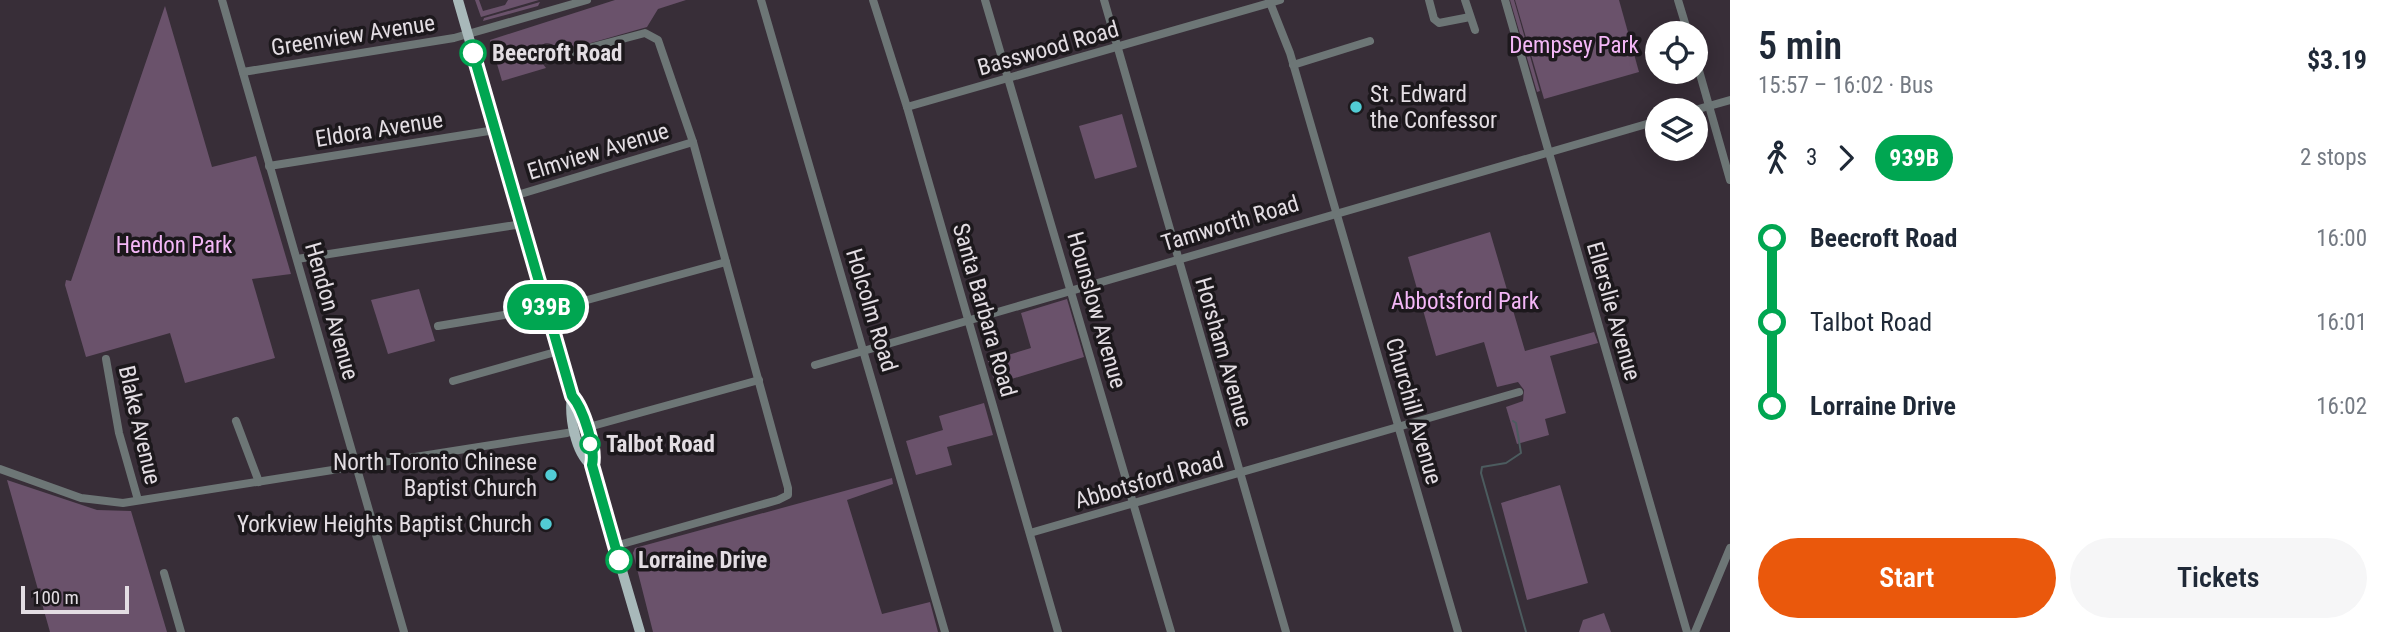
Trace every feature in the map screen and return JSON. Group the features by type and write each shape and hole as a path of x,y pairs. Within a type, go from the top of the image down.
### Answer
{"main road":[{"path":"458,0 572,396 580,405 581,430 594,457 592,465 640,632"}],"street":[{"name":"Hendon Avenue","path":"222,0 404,632"},
{"path":"468,34 587,0"},
{"name":"Holcolm Road","path":"761,0 945,632"},
{"name":"Santa Barbara Road","path":"873,0 907,107 1058,632"},
{"name":"Hounslow Avenue","path":"985,0 1171,632"},
{"name":"Horsham Avenue","path":"1104,0 1238,474 1286,632"},
{"name":"Basswood Road","path":"907,107 1280,0"},
{"path":"1429,0 1434,19 1439,23 1471,17"},
{"path":"1465,0 1475,30"},
{"name":"Ellerslie Avenue","path":"1505,0 1687,632"},
{"path":"1678,0 1684,21"},
{"name":"Churchill Avenue","path":"1269,1 1293,65 1458,632"},
{"path":"547,55 562,55 645,33 658,40 693,142 787,481 788,495 615,546"},
{"name":"Greenview Avenue","path":"243,72 468,34"},
{"path":"1293,65 1370,41"},
{"path":"1703,84 1730,180"},
{"path":"1709,106 1730,100"},
{"name":"Tamworth Road","path":"815,365 1645,124"},
{"name":"Eldora Avenue","path":"269,166 495,130"},
{"name":"Elmview Avenue","path":"514,196 693,142"},
{"path":"297,259 522,224"},
{"path":"438,326 546,308 726,262"},
{"path":"453,381 559,351"},
{"name":"Blake Avenue","path":"106,359 119,433 138,500"},
{"path":"0,469 81,498 113,503 581,430 759,380"},
{"name":"Abbotsford Road","path":"1030,533 1519,392"},
{"path":"236,421 259,482"},
{"path":"1695,632 1730,548"},
{"path":"164,573 181,632"}],"green space":[{"path":"475,0 479,0 483,11 505,5 508,0 539,0 481,17"},
{"path":"615,0 686,0 658,9 647,27 566,50 551,44 541,45 537,49 537,56 546,68 502,81 490,40"},
{"path":"1510,0 1514,0 1540,91 1537,92"},
{"name":"Dempsey Park","path":"1515,0 1619,0 1639,72 1544,99"},
{"path":"540,2 538,6 483,21 484,18"},
{"name":"Hendon Park","path":"165,6 212,167 256,156 291,274 252,279 275,358 185,383 170,333 86,357 65,285 66,280 71,281"},
{"path":"1122,114 1137,167 1095,179 1079,126"},
{"name":"Abbotsford Park","path":"1490,232 1525,351 1594,332 1598,343 1550,356 1566,413 1545,419 1549,435 1517,444 1506,407 1523,401 1524,390 1518,382 1497,387 1484,342 1436,356 1408,257"},
{"path":"419,289 435,341 388,354 371,300"},
{"path":"1067,299 1084,357 995,384 988,361 1031,348 1021,313"},
{"path":"984,403 993,435 947,447 952,465 916,475 906,441 943,430 939,416"},
{"path":"892,478 893,484 847,500 882,614 930,602 938,632 653,632 633,553 635,548"},
{"path":"7,480 97,510 131,511 167,632 50,632"},
{"path":"1560,485 1588,583 1527,600 1501,503"},
{"path":"1604,613 1611,632 1579,632 1583,620"}],"waterway":[{"path":"1513,421 1516,423 1521,453 1506,463 1482,467 1481,473 1526,632"}],"bus line":[{"name":"939B","path":"473,53 572,396 580,405 585,420 594,457 592,465 619,560"}],"place":[{"name":"Beecroft Road","path":"473,53"},
{"name":"St. Edward the Confessor","path":"1356,107"},
{"name":"Talbot Road","path":"590,444"},
{"name":"North Toronto Chinese Baptist Church","path":"551,475"},
{"name":"Yorkview Heights Baptist Church","path":"546,524"},
{"name":"Lorraine Drive","path":"619,560"}]}
